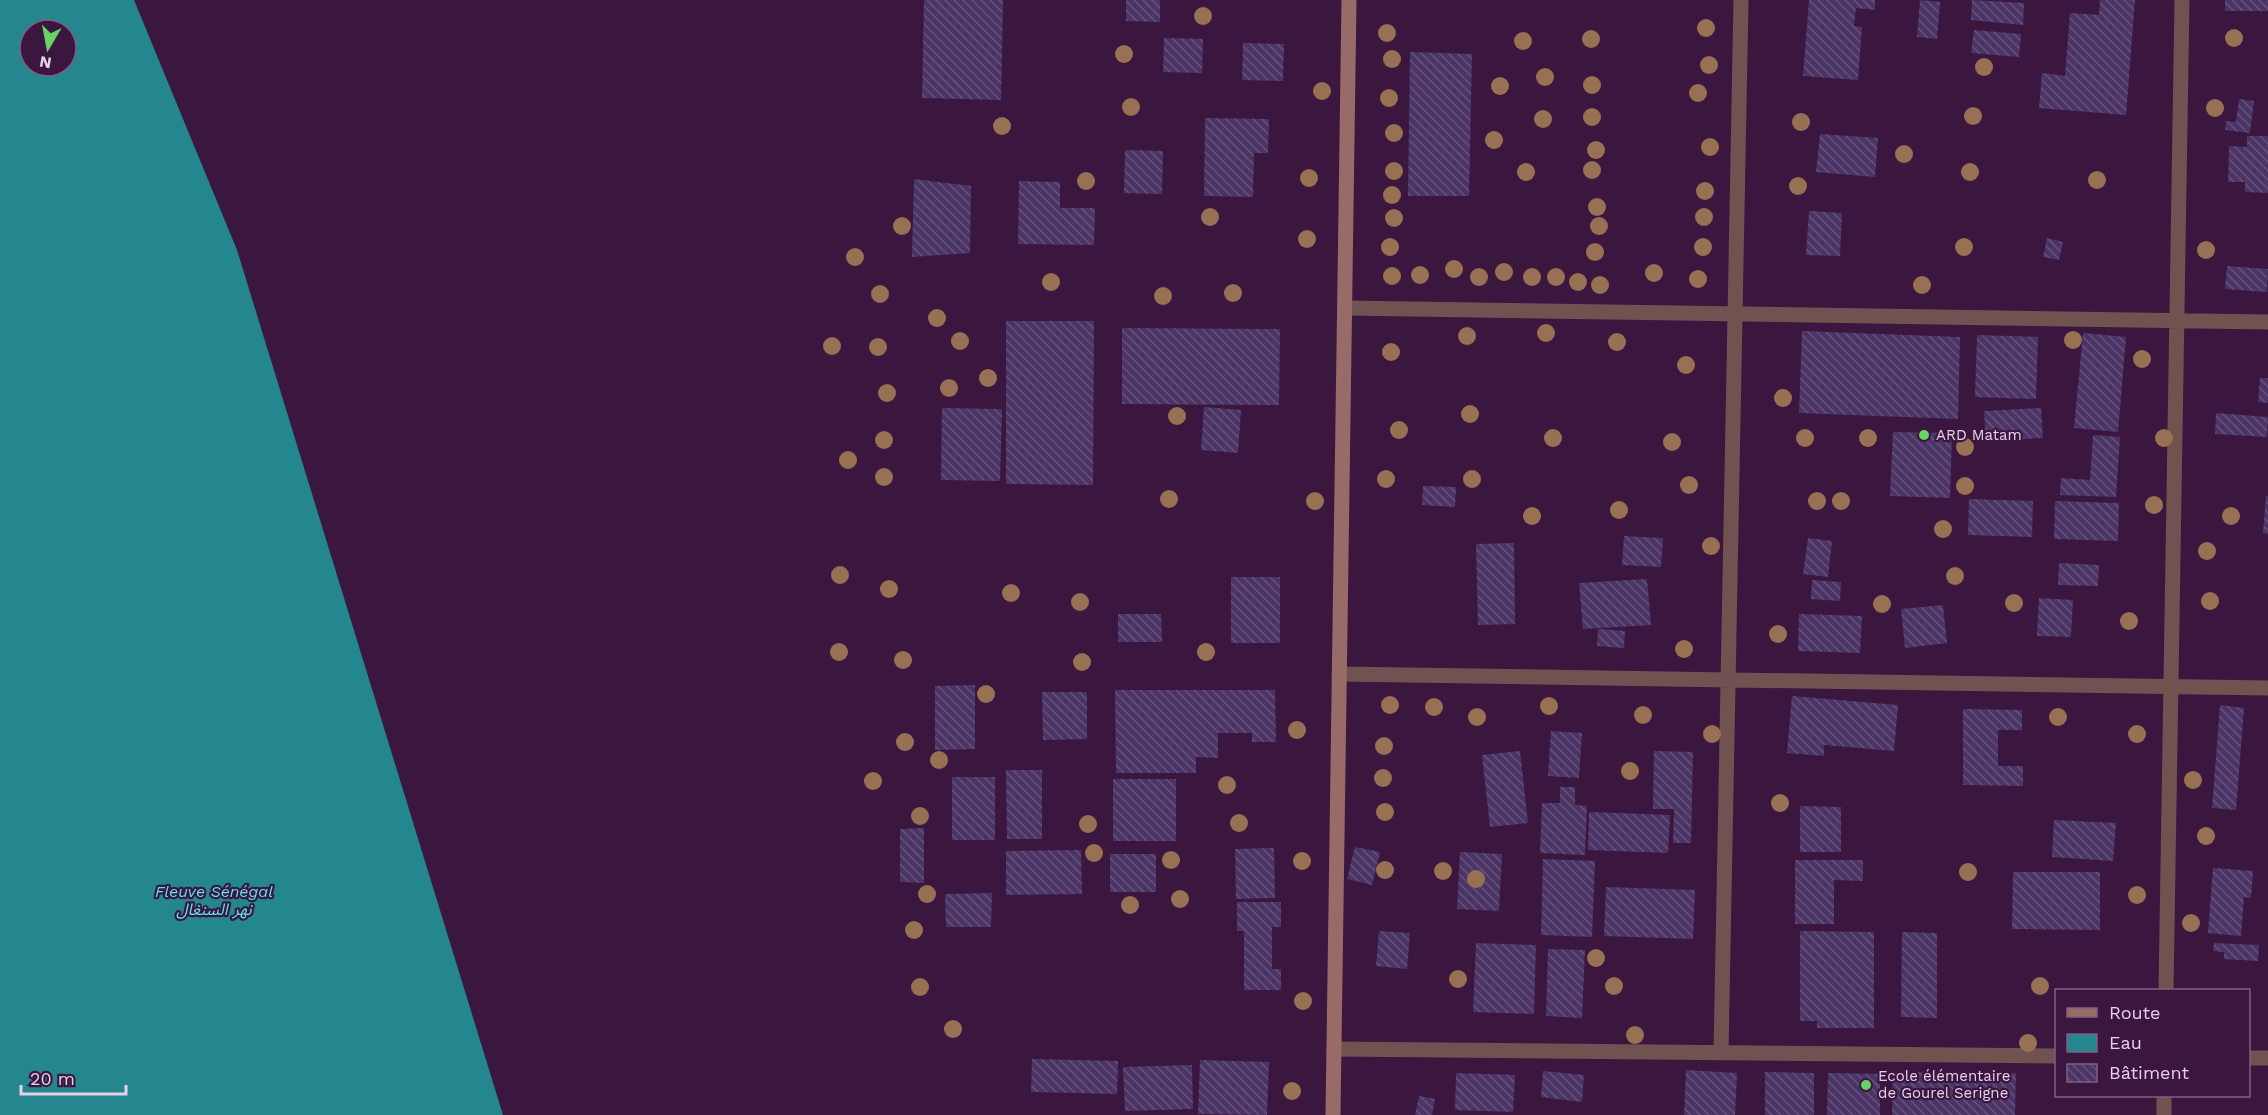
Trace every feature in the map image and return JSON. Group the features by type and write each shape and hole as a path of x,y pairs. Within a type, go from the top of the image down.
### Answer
{"main road":[{"path":"1333,1115 1348,0"}],"street":[{"path":"1721,1053 1741,0"},
{"path":"2166,989 2182,0"},
{"path":"1344,308 2268,322"},
{"path":"1339,674 2268,688"},
{"path":"1334,1049 2055,1056"},
{"path":"2250,1058 2268,1058"},
{"path":"2164,1097 2164,1115"}],"water":[{"name":"Fleuve Sénégal نهر السنغال","path":"0,0 134,0 237,250 503,1115 0,1115"}],"building":[{"path":"924,0 1003,0 1001,100 922,98"},
{"path":"1126,0 1160,0 1160,22 1126,21"},
{"path":"1809,0 1875,0 1875,10 1856,8 1854,26 1862,27 1858,80 1803,76"},
{"path":"1920,0 1940,2 1937,39 1917,37"},
{"path":"1972,0 2024,3 2023,25 1971,20"},
{"path":"2100,0 2135,0 2126,115 2039,108 2042,73 2065,76 2070,13 2099,15"},
{"path":"2225,0 2268,0 2268,11 2225,11"},
{"path":"1974,30 2021,34 2019,57 1971,53"},
{"path":"1164,38 1203,39 1202,73 1163,72"},
{"path":"1243,43 1284,44 1283,81 1242,80"},
{"path":"1410,52 1472,54 1469,196 1408,196"},
{"path":"2239,99 2254,101 2250,133 2225,130 2226,121 2236,122"},
{"path":"1205,118 1269,119 1268,153 1254,153 1253,197 1204,196"},
{"path":"1820,134 1878,138 1875,177 1816,172"},
{"path":"2247,136 2268,136 2268,193 2245,192 2245,182 2228,182 2229,146 2247,147"},
{"path":"1125,150 1163,151 1162,194 1124,193"},
{"path":"914,179 971,186 970,253 912,257"},
{"path":"1019,181 1060,182 1060,208 1095,208 1094,245 1018,244"},
{"path":"1809,211 1842,213 1840,256 1806,255"},
{"path":"2047,238 2063,242 2059,260 2043,257"},
{"path":"2227,266 2268,269 2267,292 2225,289"},
{"path":"1006,321 1094,321 1093,485 1006,484"},
{"path":"1122,328 1280,329 1279,405 1122,404"},
{"path":"1802,331 1960,337 1958,419 1799,413"},
{"path":"2083,333 2126,337 2118,432 2074,428"},
{"path":"1977,335 2038,337 2036,399 1975,397"},
{"path":"2260,378 2268,378 2268,403 2258,402"},
{"path":"1204,407 1241,410 1238,453 1201,450"},
{"path":"942,408 1002,409 1000,481 941,480"},
{"path":"2041,408 2043,438 1986,441 1984,411"},
{"path":"2216,413 2268,417 2267,437 2215,434"},
{"path":"1893,432 1952,433 1950,498 1890,496"},
{"path":"2093,435 2120,437 2116,497 2060,495 2061,478 2090,480"},
{"path":"1423,486 1456,487 1455,507 1422,505"},
{"path":"2266,496 2268,496 2268,534 2263,533"},
{"path":"1969,499 2033,501 2032,537 1968,535"},
{"path":"2055,501 2119,503 2118,541 2054,539"},
{"path":"1624,536 1663,538 1661,567 1622,565"},
{"path":"1808,538 1832,541 1828,577 1803,574"},
{"path":"1514,543 1515,624 1478,625 1476,544"},
{"path":"2059,563 2099,565 2098,586 2058,585"},
{"path":"1231,577 1280,577 1280,643 1231,643"},
{"path":"1647,579 1651,625 1583,629 1579,583"},
{"path":"1812,580 1841,582 1840,601 1811,599"},
{"path":"2039,598 2073,600 2071,637 2037,636"},
{"path":"1943,605 1947,643 1905,648 1901,609"},
{"path":"1118,614 1161,614 1162,642 1118,642"},
{"path":"1799,614 1862,616 1860,653 1798,651"},
{"path":"1598,629 1625,631 1624,648 1597,646"},
{"path":"975,685 975,749 935,750 935,686"},
{"path":"1115,690 1275,690 1276,742 1252,742 1252,733 1218,733 1218,758 1196,757 1196,773 1116,773"},
{"path":"1042,692 1087,692 1087,739 1043,740"},
{"path":"1792,696 1898,705 1894,751 1824,745 1824,756 1787,753"},
{"path":"2220,705 2244,708 2236,810 2212,808"},
{"path":"1963,709 2022,710 2022,730 1998,730 1998,766 2023,766 2023,786 1963,785"},
{"path":"1551,731 1582,733 1579,778 1548,776"},
{"path":"1520,751 1528,823 1490,827 1482,755"},
{"path":"1654,751 1693,752 1691,843 1673,843 1674,809 1653,809"},
{"path":"1006,770 1042,770 1042,839 1007,839"},
{"path":"952,777 995,777 995,840 952,840"},
{"path":"1113,779 1176,779 1176,841 1113,841"},
{"path":"1560,787 1575,787 1575,805 1587,806 1585,855 1540,853 1542,803 1560,803"},
{"path":"1800,806 1841,807 1841,852 1800,852"},
{"path":"1589,812 1670,815 1668,853 1588,850"},
{"path":"2054,820 2116,823 2113,861 2052,857"},
{"path":"924,828 924,883 900,882 900,829"},
{"path":"1355,847 1380,852 1372,885 1347,879"},
{"path":"1274,848 1275,898 1236,899 1235,849"},
{"path":"1081,850 1082,894 1006,895 1006,851"},
{"path":"1460,852 1502,854 1499,911 1457,909"},
{"path":"1110,854 1156,854 1156,892 1110,892"},
{"path":"1543,859 1595,861 1592,937 1541,935"},
{"path":"1795,860 1863,860 1863,881 1834,880 1834,924 1795,924"},
{"path":"2213,868 2253,871 2251,898 2244,897 2241,936 2208,933"},
{"path":"2013,872 2100,872 2100,930 2012,929"},
{"path":"1606,887 1695,890 1693,939 1604,936"},
{"path":"992,893 991,927 946,927 945,894"},
{"path":"1237,902 1281,902 1281,927 1272,927 1272,969 1281,969 1281,990 1244,990 1244,931 1237,931"},
{"path":"1379,931 1410,933 1407,969 1376,966"},
{"path":"1800,931 1874,932 1874,1028 1817,1028 1817,1021 1800,1021"},
{"path":"1902,932 1937,933 1937,1018 1901,1017"},
{"path":"1476,943 1536,945 1534,1014 1473,1012"},
{"path":"2214,943 2259,945 2258,961 2224,959 2224,952 2213,951"},
{"path":"1548,949 1585,950 1582,1018 1546,1016"},
{"path":"1032,1059 1118,1061 1117,1094 1031,1092"},
{"path":"1200,1060 1269,1062 1267,1115 1198,1114"},
{"path":"1192,1065 1193,1109 1125,1111 1123,1067"},
{"path":"1686,1070 1737,1073 1735,1115 1684,1115"},
{"path":"1543,1071 1584,1075 1582,1102 1541,1097"},
{"path":"1765,1072 1814,1073 1814,1115 1765,1115"},
{"path":"1893,1072 2016,1073 2015,1115 1892,1115"},
{"path":"1456,1073 1515,1075 1513,1112 1455,1110"},
{"path":"1828,1073 1880,1074 1880,1115 1827,1115"},
{"path":"1419,1096 1435,1099 1432,1115 1415,1115"}],"place":[{"name":"ARD Matam","path":"1924,435"},
{"name":"Ecole élémentaire de Gourel Serigne","path":"1866,1085"}]}
